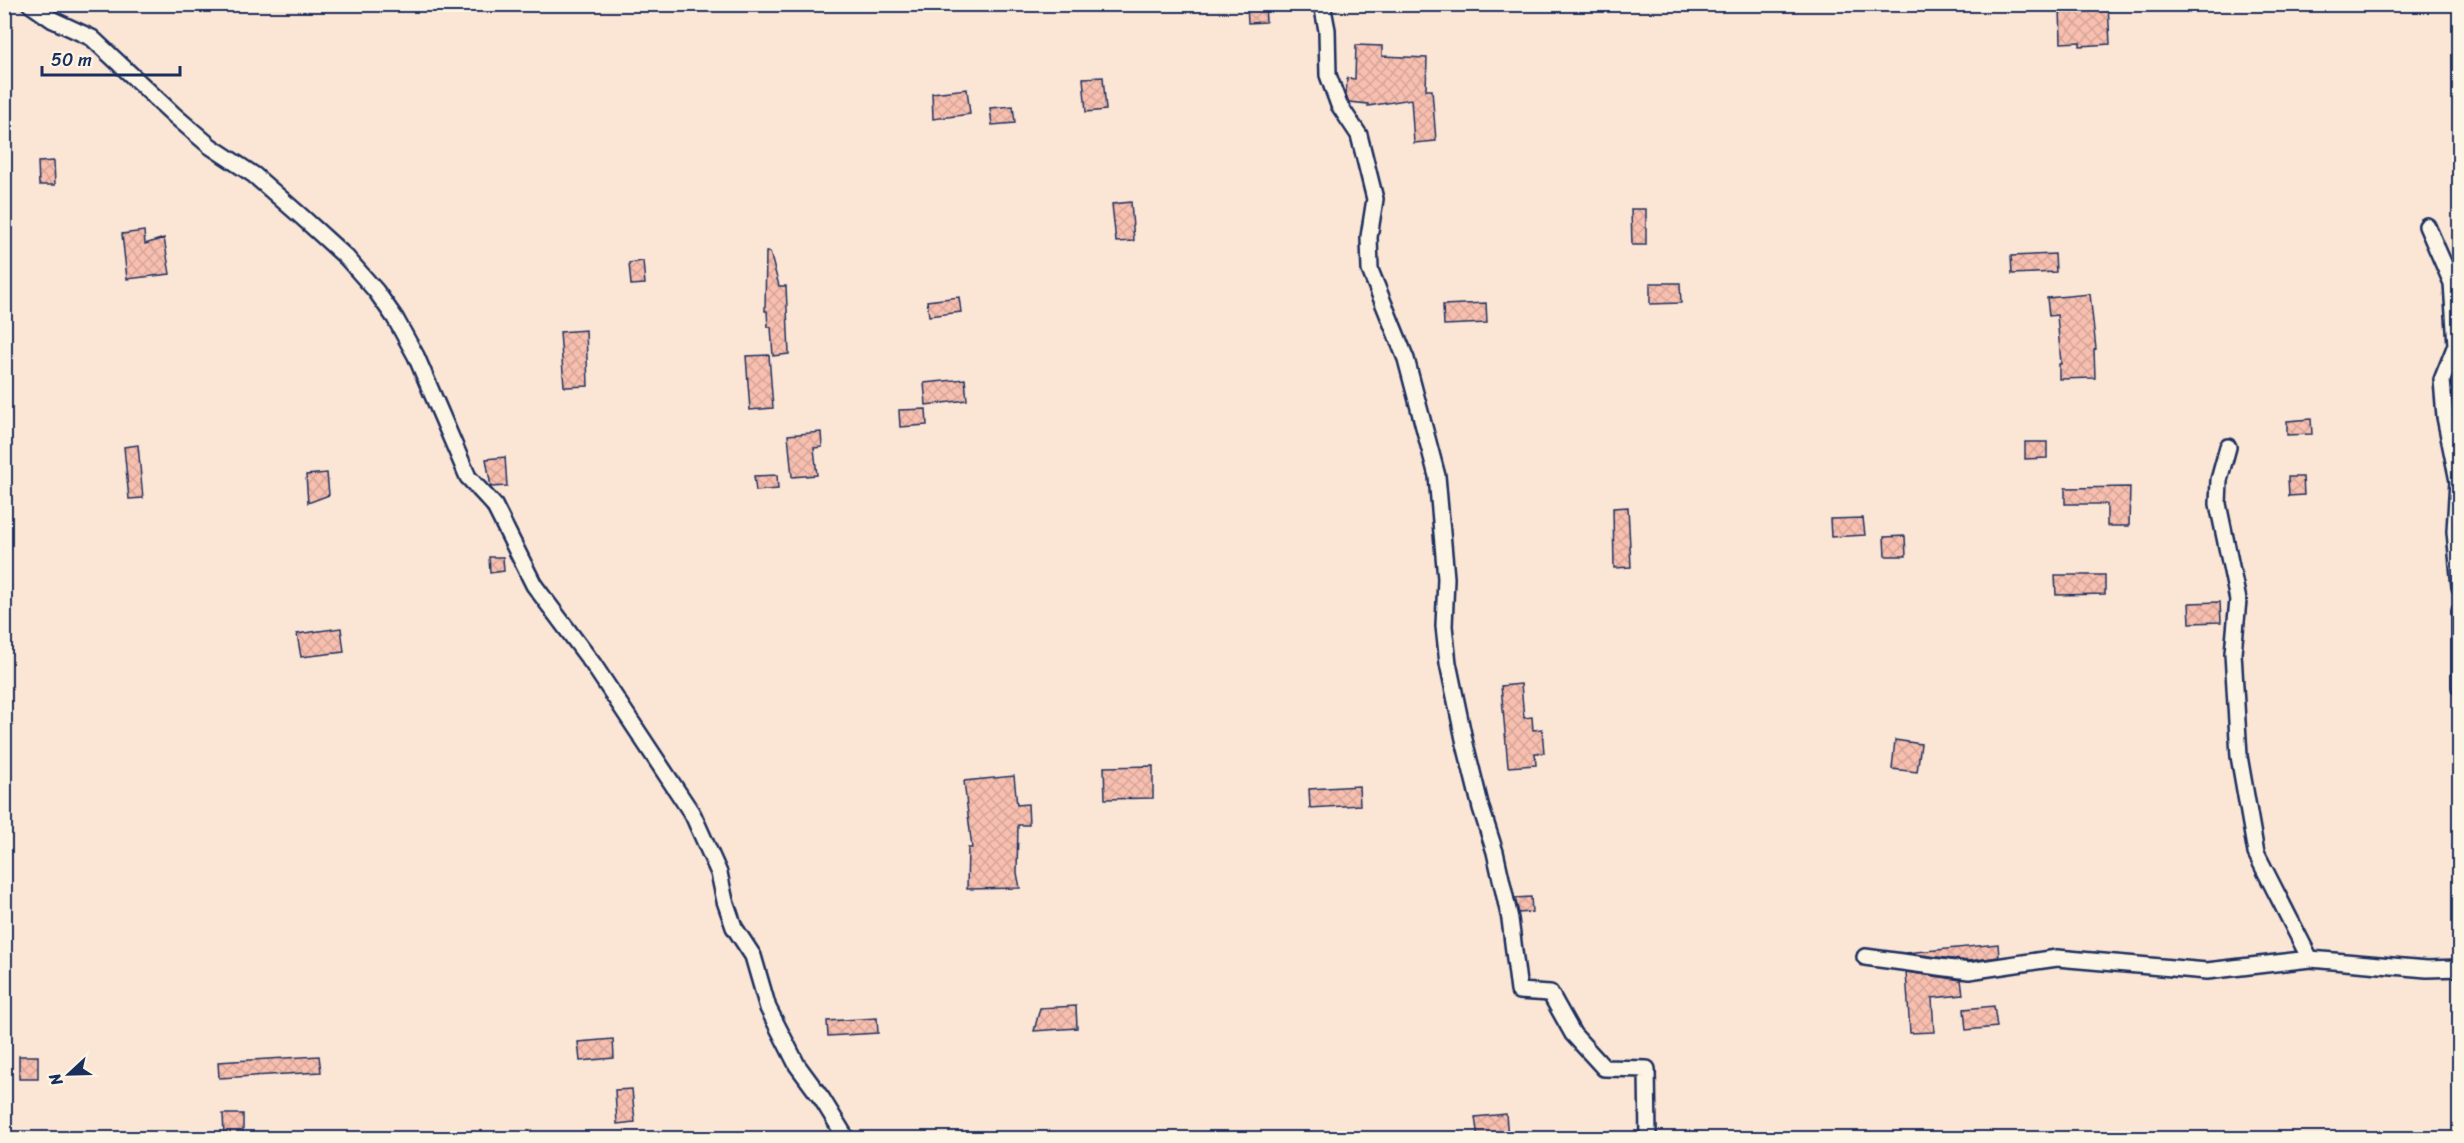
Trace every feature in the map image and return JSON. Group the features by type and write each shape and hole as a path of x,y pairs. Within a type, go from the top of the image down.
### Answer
{"street":[{"path":"30,4 53,20 92,38 210,146 254,174 346,257 376,291 395,318 416,356 468,477 494,505 534,585 593,664 693,815 719,873 734,927 753,956 768,1008 797,1065 822,1099 846,1138"},
{"path":"1322,4 1327,30 1328,75 1339,105 1359,135 1375,198 1369,237 1370,270 1406,359 1437,476 1446,578 1444,626 1448,663 1467,755 1495,852 1508,908 1519,991 1550,993 1573,1035 1604,1068 1647,1069 1648,1138"},
{"path":"2427,226 2452,283 2456,345 2442,380 2445,417 2458,481 2457,532 2460,587"},
{"path":"2228,447 2219,480 2218,504 2238,600 2234,653 2239,756 2256,853 2310,959"},
{"path":"2460,611 2460,687"},
{"path":"1865,957 1969,971 2057,958 2207,971 2310,959 2427,969 2460,968"}],"building":[{"path":"1247,4 1265,4 1266,22 1248,23"},
{"path":"2079,4 2108,4 2110,44 2080,46 2080,42 2061,43 2060,7 2079,6"},
{"path":"1356,45 1382,46 1382,56 1427,58 1426,90 1432,90 1436,141 1414,143 1411,99 1368,106 1368,104 1349,102 1346,95 1347,78 1355,79"},
{"path":"1103,77 1106,110 1086,112 1083,78"},
{"path":"967,89 970,114 933,119 932,93"},
{"path":"1013,106 1015,123 992,125 990,108"},
{"path":"54,161 55,185 39,185 38,162"},
{"path":"1131,202 1134,241 1116,242 1112,204"},
{"path":"1631,209 1646,209 1646,245 1632,245"},
{"path":"144,231 145,244 164,238 170,274 127,279 122,234"},
{"path":"766,252 770,252 779,286 786,286 789,354 773,356 771,327 768,327 767,311 765,311"},
{"path":"2055,254 2056,272 2012,274 2011,256"},
{"path":"643,261 645,284 631,285 629,263"},
{"path":"1650,283 1680,283 1681,303 1650,304"},
{"path":"2090,294 2096,349 2094,350 2095,378 2059,379 2059,364 2061,364 2057,315 2049,316 2047,298"},
{"path":"959,297 961,312 929,316 927,301"},
{"path":"1486,303 1487,323 1444,325 1443,305"},
{"path":"586,330 588,386 566,387 564,386 560,332"},
{"path":"769,355 773,408 750,410 746,356"},
{"path":"965,379 967,400 926,405 924,383"},
{"path":"926,409 927,425 900,427 899,410"},
{"path":"2311,419 2312,434 2287,435 2287,421"},
{"path":"821,432 822,447 814,448 817,475 792,477 788,435"},
{"path":"2025,442 2047,442 2047,458 2025,459"},
{"path":"138,445 143,498 129,499 124,447"},
{"path":"505,457 507,486 491,487 486,459"},
{"path":"327,473 329,495 308,503 306,475"},
{"path":"777,475 778,489 756,491 754,476"},
{"path":"2288,477 2303,477 2304,495 2289,496"},
{"path":"2130,487 2129,526 2107,526 2107,504 2065,504 2065,488"},
{"path":"1628,507 1631,567 1614,568 1613,508"},
{"path":"1863,518 1865,535 1831,537 1830,519"},
{"path":"1905,536 1906,556 1885,556 1884,537"},
{"path":"489,557 503,557 504,571 490,573"},
{"path":"2055,575 2105,575 2105,594 2056,595"},
{"path":"2220,602 2221,622 2190,623 2189,603"},
{"path":"341,628 344,652 301,657 297,634"},
{"path":"1521,684 1524,718 1532,717 1533,730 1542,729 1544,753 1535,753 1536,765 1508,767 1501,686"},
{"path":"1895,740 1921,744 1917,772 1892,769"},
{"path":"1153,766 1153,798 1105,799 1104,767"},
{"path":"1014,776 1017,805 1028,804 1029,825 1018,825 1017,873 1020,888 967,889 968,848 972,848 964,781"},
{"path":"1359,786 1360,805 1310,808 1309,789"},
{"path":"1531,897 1532,912 1519,913 1515,898"},
{"path":"1998,944 1999,957 1969,961 1905,953"},
{"path":"1906,972 1961,980 1963,995 1932,998 1934,1032 1910,1033"},
{"path":"1076,1006 1077,1028 1034,1031 1040,1008"},
{"path":"1994,1006 1997,1027 1966,1030 1964,1009"},
{"path":"877,1018 878,1033 828,1036 827,1021"},
{"path":"613,1039 614,1058 580,1061 578,1042"},
{"path":"19,1056 38,1056 38,1079 19,1079"},
{"path":"319,1056 321,1072 219,1078 218,1062"},
{"path":"632,1089 635,1122 617,1124 615,1090"},
{"path":"223,1114 243,1114 243,1134 224,1135"},
{"path":"1506,1114 1508,1138 1478,1138 1475,1117"}]}
